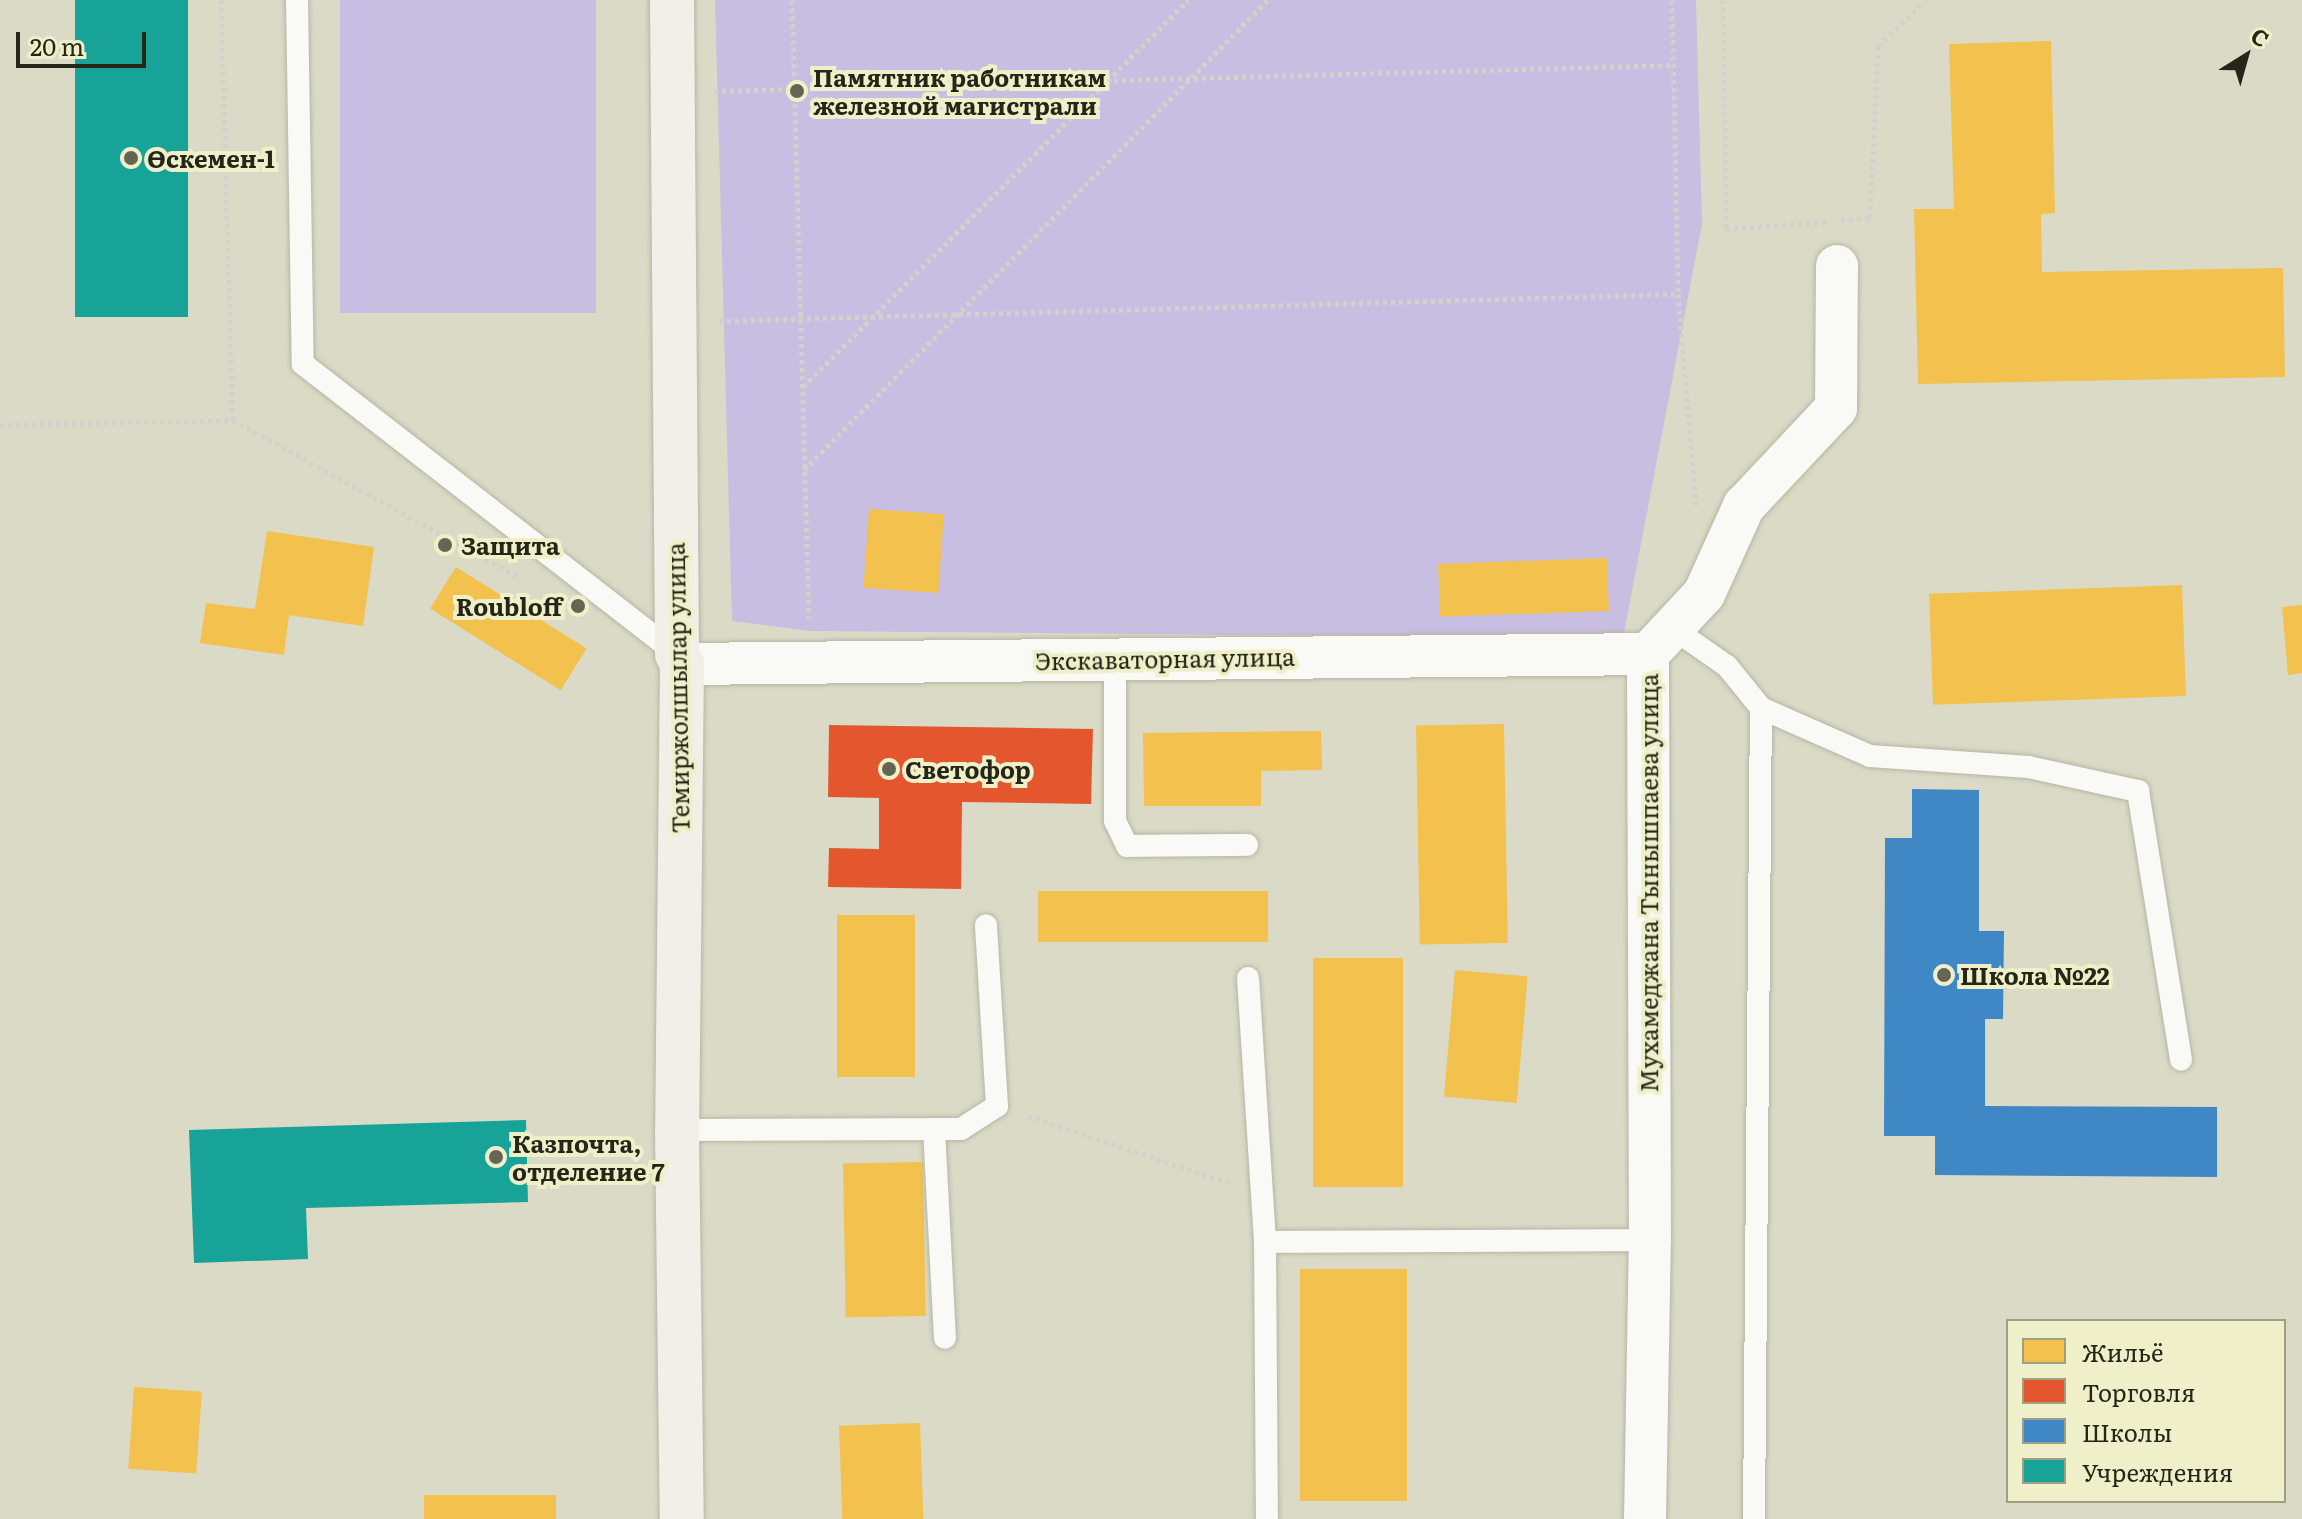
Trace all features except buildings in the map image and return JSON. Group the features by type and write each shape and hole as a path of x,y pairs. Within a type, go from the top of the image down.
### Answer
{"street":[{"name":"Темиржолшылар улица","path":"672,0 680,659 677,1130 682,1519"},
{"path":"1659,640 1704,594 1744,506 1836,408 1837,266"},
{"name":"Экскаваторная улица","path":"680,659 1115,658 1659,640"},
{"name":"Мухамеджана Тынышпаева улица","path":"1645,1519 1659,640"}],"lane":[{"path":"297,0 303,364 680,659"},
{"path":"1659,640 1727,666 1761,708 1870,756 2029,767 2138,791 2181,1060"},
{"path":"1115,658 1115,821 1127,846 1247,845"},
{"path":"1754,1519 1761,708"},
{"path":"677,1130 961,1129 997,1106 986,925"},
{"path":"1248,978 1265,1242 1267,1519"},
{"path":"934,1129 945,1338"},
{"path":"1265,1242 1650,1240"}],"path":[{"path":"792,0 810,631"},
{"path":"802,388 1188,0"},
{"path":"804,470 1268,0"},
{"path":"1672,0 1678,294 1697,515"},
{"path":"1723,0 1726,229 1870,218 1878,46 1927,0"},
{"path":"707,92 1673,65"},
{"path":"716,321 1678,294"},
{"path":"0,425 233,420"},
{"path":"997,1106 1262,1194"}],"shaded area":[{"path":"340,0 596,0 596,313 340,313"},
{"path":"715,0 1696,0 1702,224 1623,638 810,631 732,621"}],"place":[{"name":"Памятник работникам железной магистрали","path":"797,91"},
{"name":"Өскемен-1","path":"131,158"},
{"name":"Защита","path":"445,545"},
{"name":"Roubloff","path":"578,606"},
{"name":"Светофор","path":"889,769"},
{"name":"Школа №22","path":"1944,975"},
{"name":"Казпочта, отделение 7","path":"496,1157"}]}
